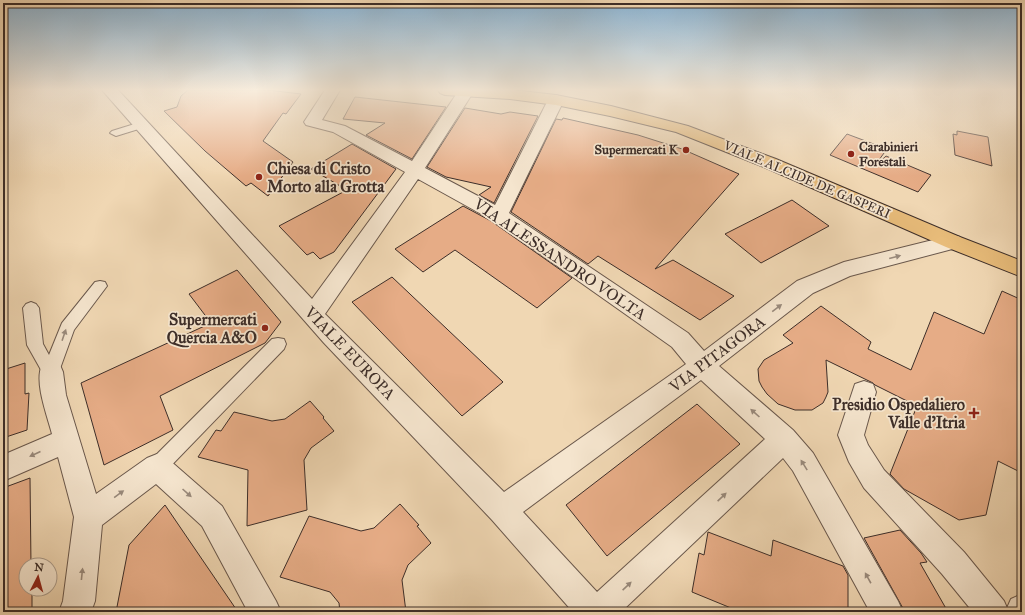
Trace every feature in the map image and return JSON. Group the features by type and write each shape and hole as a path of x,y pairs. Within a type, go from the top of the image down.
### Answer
{"main road":[{"name":"VIALE ALCIDE DE GASPERI","path":"641,119 682,129 770,162 953,242 1022,269"},
{"path":"996,258 1022,256"}],"street":[{"name":"VIALE EUROPA","path":"135,119 312,314 502,510 594,612"},
{"name":"VIA ALESSANDRO VOLTA","path":"314,119 312,122 339,129 416,169 499,215 680,340 702,366 784,439 803,462 887,612"},
{"path":"312,314 416,169 448,119"},
{"path":"499,215 547,119"},
{"name":"VIA PITAGORA","path":"502,510 702,366 805,287 844,270 953,242"},
{"path":"51,372 54,395 88,517 79,600 75,612"},
{"path":"864,392 851,436 858,453 874,479 953,563 993,612"},
{"path":"598,612 784,439"},
{"path":"3,468 66,440"},
{"path":"88,517 157,467 212,516 264,612"}],"lane":[{"path":"116,133 141,125"},
{"path":"51,372 66,327 100,286"},
{"path":"31,308 35,345 51,372"},
{"path":"157,467 278,344"}],"building":[{"path":"172,119 279,119 263,141 293,162 268,196 251,183 246,186 205,151"},
{"path":"343,119 438,119 412,159 366,135 385,123"},
{"path":"458,119 537,119 494,203 479,195 491,187 446,177 427,167"},
{"path":"556,119 566,119 638,135 682,149 739,174 655,269 673,260 734,296 700,320 598,256 588,264 511,212"},
{"path":"957,131 988,137 992,166 955,155 953,134 957,135"},
{"path":"847,134 887,149 873,168 886,156 931,175 918,192 830,155"},
{"path":"352,144 396,169 334,252 320,259 313,252 307,255 279,226 347,190 311,169"},
{"path":"792,200 829,226 761,263 725,234"},
{"path":"463,206 491,221 572,278 537,308 455,250 423,272 395,249"},
{"path":"237,270 281,322 265,343 160,396 173,430 104,465 81,383 211,323 189,294"},
{"path":"392,277 503,382 462,416 352,302"},
{"name":"Presidio Ospedaliero Valle d'Itria","path":"1002,291 1022,300 1022,473 998,461 986,515 959,520 904,489 890,474 917,406 826,360 828,392 823,403 812,410 795,410 778,404 767,394 759,381 758,369 764,360 793,343 783,335 821,306 871,342 868,349 911,370 934,312 984,334"},
{"path":"25,363 25,394 29,393 27,430 3,438 3,370"},
{"path":"310,401 334,431 311,448 304,460 307,510 247,526 248,470 198,457 216,430 221,431 234,412 272,421 285,419"},
{"path":"697,404 740,444 607,556 566,505"},
{"path":"30,478 31,557 18,557 18,597 32,597 32,612 3,612 3,488"},
{"path":"400,504 419,525 417,526 431,543 408,565 402,580 406,612 340,612 339,603 330,592 280,577 309,516 361,531 374,528"},
{"path":"165,505 238,612 116,612 129,545"},
{"path":"900,530 921,553 927,562 920,563 948,612 905,612 864,538"},
{"path":"708,532 771,556 773,540 843,566 848,575 848,612 731,612 731,608 692,592 699,553 704,555"}],"place":[{"name":"Supermercati K","path":"686,150"},
{"name":"Carabinieri Forestali","path":"851,154"},
{"name":"Chiesa di Cristo Morto alla Grotta","path":"259,177"},
{"name":"Supermercati Quercia A&O","path":"265,328"},
{"name":"Presidio Ospedaliero Valle d'Itria","path":"974,413"}]}
